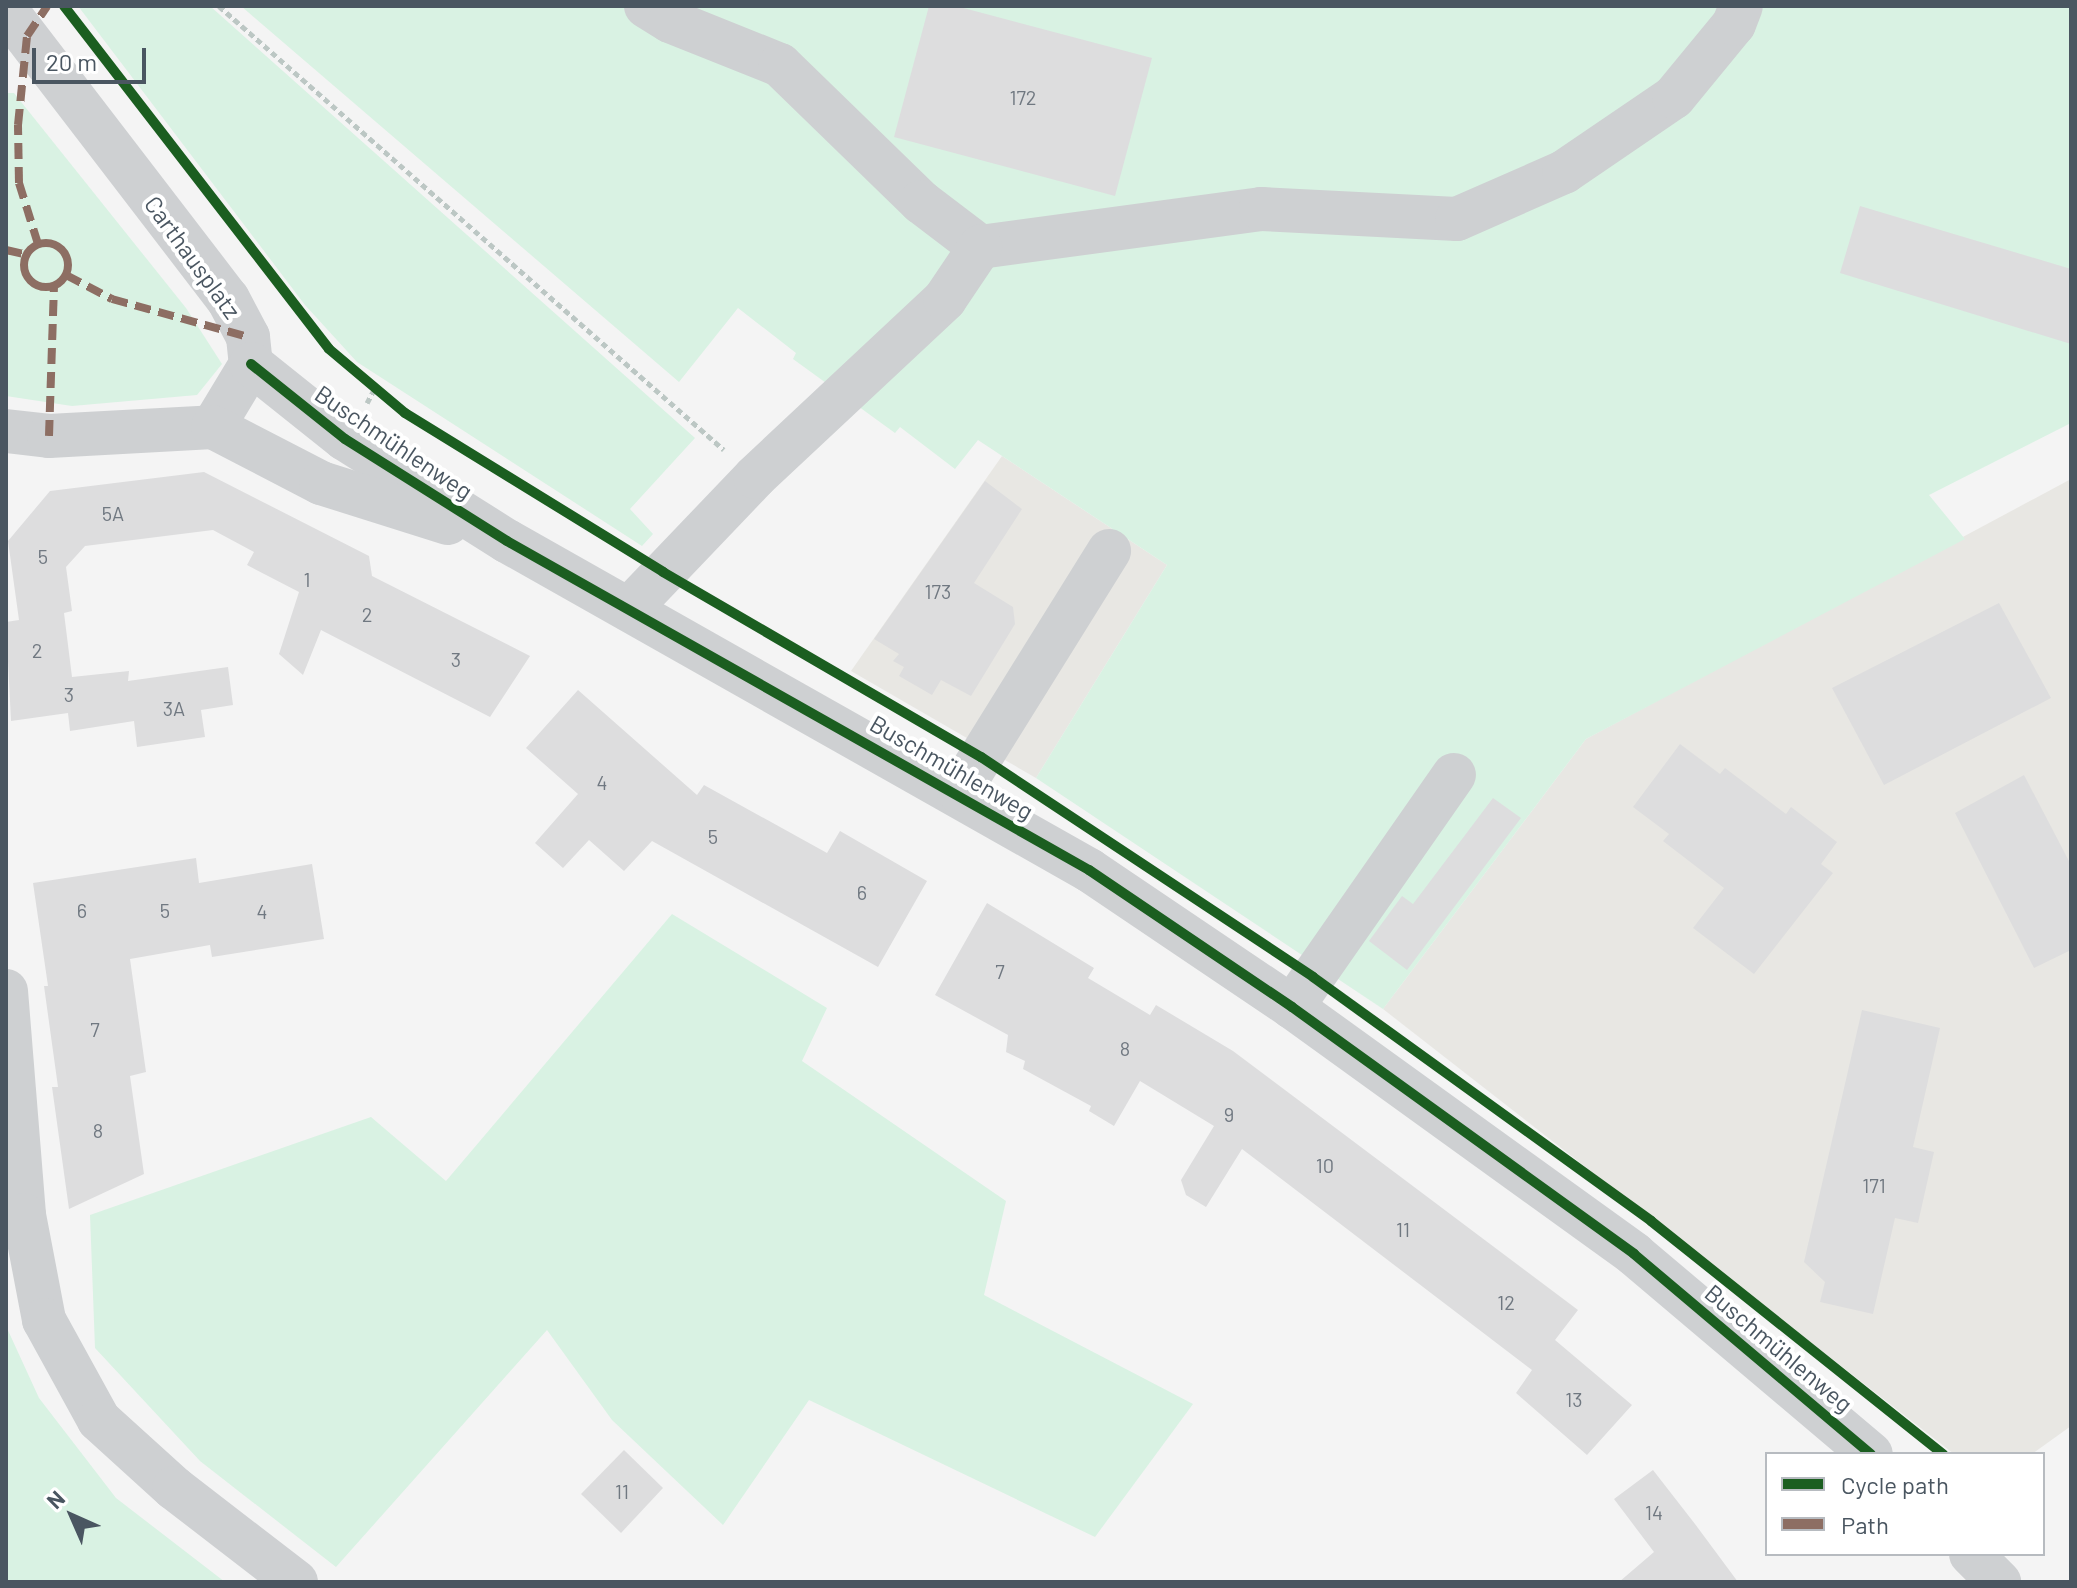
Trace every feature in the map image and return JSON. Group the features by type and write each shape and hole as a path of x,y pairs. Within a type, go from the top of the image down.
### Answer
{"street":[{"path":"646,6 670,21 780,65 921,202 980,247 1261,209 1457,219 1564,172 1674,97 1734,24 1741,6"},
{"name":"Carthausplatz","path":"6,10 228,299 248,337 251,364"},
{"path":"629,609 755,477 945,299 980,247"},
{"path":"6,431 49,436 213,427 251,364"},
{"name":"Buschmühlenweg","path":"251,364 345,439 507,541 959,792 1089,870 1292,1007 1634,1254 1869,1452"},
{"name":"Buschmühlenweg","path":"213,427 321,483 507,541"},
{"path":"959,792 1109,551"},
{"path":"1292,1007 1454,775"},
{"path":"6,991 24,1215 44,1320 99,1420 174,1488 296,1582"},
{"path":"1973,1556 1999,1582"}],"path":[{"path":"219,6 755,477"}],"shaded area":[{"path":"1002,456 1167,565 1036,778 851,671"},
{"path":"2071,479 2071,1426 2035,1452 1951,1452 1383,1009 1586,739"}],"green space":[{"path":"78,6 210,6 695,438 630,509 653,534 642,546 357,362 305,305"},
{"path":"241,6 2071,6 2071,423 1929,495 1965,539 1586,739 1383,1009 1036,778 1167,565 978,440 955,469 900,427 895,433 793,359 796,353 738,308 679,382"},
{"path":"6,93 14,93 186,308 222,364 197,395 72,406 6,396"},
{"path":"672,914 827,1008 802,1061 1006,1201 984,1295 1193,1404 1095,1537 809,1400 723,1525 612,1420 547,1330 336,1567 200,1461 95,1348 90,1215 371,1117 446,1181"},
{"path":"6,1326 39,1398 116,1498 225,1582 6,1582"}],"building":[{"path":"929,6 956,6 1152,58 1115,196 894,137"},
{"path":"1860,206 2071,269 2071,344 1840,273"},
{"path":"204,472 369,556 372,576 530,656 490,717 321,630 303,675 279,654 299,592 247,565 254,552 213,530 85,546 66,567 72,611 64,613 72,677 129,671 128,681 228,667 233,705 201,710 205,737 137,747 134,721 70,731 68,713 11,721 6,622 19,620 8,541 50,491"},
{"path":"985,481 1022,509 974,583 1013,607 1015,624 971,696 941,680 932,695 899,676 904,667 893,661 899,654 874,639"},
{"path":"1999,603 2051,698 1884,785 1832,688"},
{"path":"578,690 697,795 704,785 827,853 840,831 927,881 878,967 652,841 624,871 589,840 563,868 535,843 578,794 526,748"},
{"path":"1680,744 1720,774 1725,768 1786,814 1791,807 1837,842 1821,864 1833,873 1754,974 1693,928 1724,888 1663,841 1669,834 1633,807"},
{"path":"2024,775 2071,865 2071,950 2034,968 1955,813"},
{"path":"1493,798 1521,818 1407,970 1369,941 1402,896 1413,904"},
{"path":"196,858 199,883 312,864 324,939 212,957 210,945 130,959 146,1072 130,1076 144,1174 69,1209 52,1087 58,1087 44,986 48,986 33,883"},
{"path":"987,903 1094,968 1088,978 1150,1015 1156,1005 1233,1051 1578,1310 1555,1340 1632,1405 1587,1455 1516,1393 1532,1370 1242,1149 1206,1207 1186,1195 1181,1180 1214,1126 1140,1081 1114,1126 1089,1111 1091,1106 1023,1069 1025,1061 1006,1052 1008,1035 935,995"},
{"path":"1862,1010 1940,1028 1913,1147 1934,1152 1918,1223 1895,1218 1873,1314 1820,1302 1825,1282 1804,1262"},
{"path":"624,1450 663,1488 621,1533 581,1494"},
{"path":"1653,1470 1738,1582 1619,1582 1654,1552 1614,1499"}],"marked path":[{"path":"38,244 19,183 18,125 27,36 47,6"},
{"path":"46,243 62,249 68,265 62,281 46,287 30,281 24,265 30,249 46,243"},
{"path":"6,250 27,255"},
{"path":"66,275 112,299 248,337"},
{"path":"49,436 54,286"}],"cycle path":[{"path":"64,6 329,349 405,413 663,572 981,757 1313,977 1651,1221 1940,1452"},
{"path":"251,364 345,439 507,541 1089,870 1292,1007 1634,1254 1869,1452"}]}
